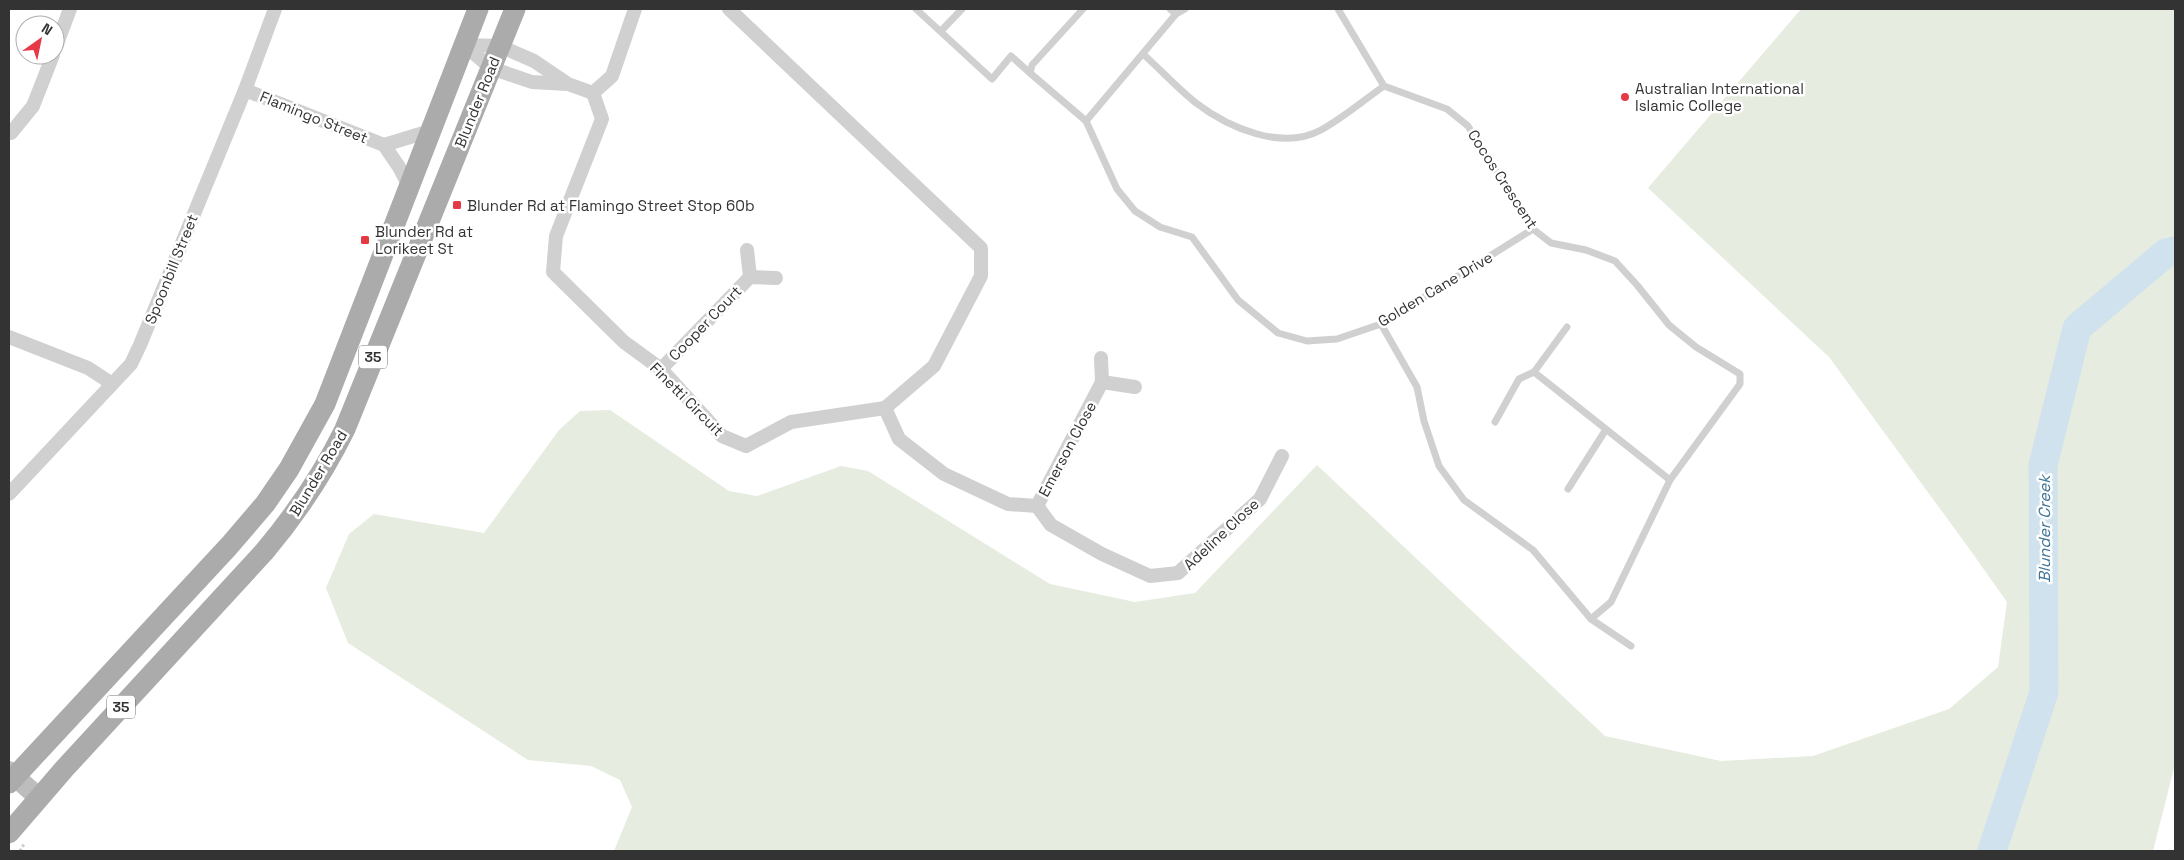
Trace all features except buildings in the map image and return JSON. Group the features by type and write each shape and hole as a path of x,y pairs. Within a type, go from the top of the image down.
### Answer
{"main road":[{"name":"Blunder Road","path":"11,777 229,546 265,504 289,469 325,404 478,9"},
{"name":"Blunder Road","path":"17,839 38,798 264,552 311,491 345,429 514,9"}],"street":[{"path":"65,22 70,9"},
{"name":"Spoonbill Street","path":"9,494 111,383 131,364 245,90 275,9"},
{"path":"464,45 500,46 534,61 568,84 593,93 612,76 635,9"},
{"path":"728,9 981,248 981,276 934,366 885,408"},
{"path":"464,45 491,68 532,82 568,84"},
{"path":"9,133 11,134 33,106 49,65"},
{"name":"Flamingo Street","path":"245,90 384,145 409,186"},
{"name":"Finetti Circuit","path":"593,93 602,119 556,236 553,272 624,342 661,369 722,436 746,446 791,422 885,408"},
{"name":"Flamingo Street","path":"384,145 430,131"},
{"name":"Cooper Court","path":"747,250 750,277"},
{"name":"Cooper Court","path":"661,369 750,277 776,278"},
{"path":"9,337 88,368 111,383"},
{"name":"Emerson Close","path":"885,408 899,439 944,474 1008,504 1038,506 1102,382 1101,358"},
{"path":"1102,382 1135,387"},
{"name":"Adeline Close","path":"1038,506 1051,525 1102,554 1150,576 1178,573 1260,499 1282,456"},
{"path":"11,777 38,798"}],"lane":[{"path":"916,9 941,32 962,9"},
{"path":"1030,73 1032,65 1083,9"},
{"path":"1170,9 1176,14"},
{"path":"1086,121 1176,14 1185,9"},
{"path":"1143,54 1196,103 1224,121 1260,135 1292,138 1320,131 1384,86 1338,9"},
{"name":"Golden Cane Drive","path":"941,32 992,79 1012,56 1086,121 1117,189 1134,211 1160,227 1192,237 1238,300 1278,333 1307,341 1337,339 1381,324 1533,229"},
{"name":"Cocos Crescent","path":"1384,86 1447,110 1468,126 1533,229 1551,243 1586,250 1615,262 1637,285 1669,325 1696,347 1740,374 1740,384 1670,480 1611,602 1591,620"},
{"path":"1381,324 1417,387 1424,421 1439,466 1464,500 1533,550 1591,620 1631,646"},
{"path":"1495,422 1519,379 1534,372 1567,327"},
{"path":"1534,372 1670,480"},
{"path":"1568,489 1606,431"}],"path":[{"path":"17,839 20,851"}],"shaded area":[{"path":"1801,9 2175,9 2175,764 2153,851 614,851 632,807 620,780 591,766 528,760 348,643 326,588 349,534 374,514 484,533 559,430 580,411 610,410 729,491 757,496 841,466 868,471 1050,584 1135,602 1195,593 1317,465 1605,736 1721,761 1813,756 1949,709 1998,667 2007,602 1829,357 1648,188"}],"waterway":[{"name":"Blunder Creek","path":"1992,851 2044,692 2043,465 2077,328 2166,253 2175,251"}],"place":[{"name":"Australian International Islamic College","path":"1625,97"},
{"name":"Blunder Rd at Flamingo Street Stop 60b","path":"457,205"},
{"name":"Blunder Rd at Lorikeet St","path":"365,240"}]}
